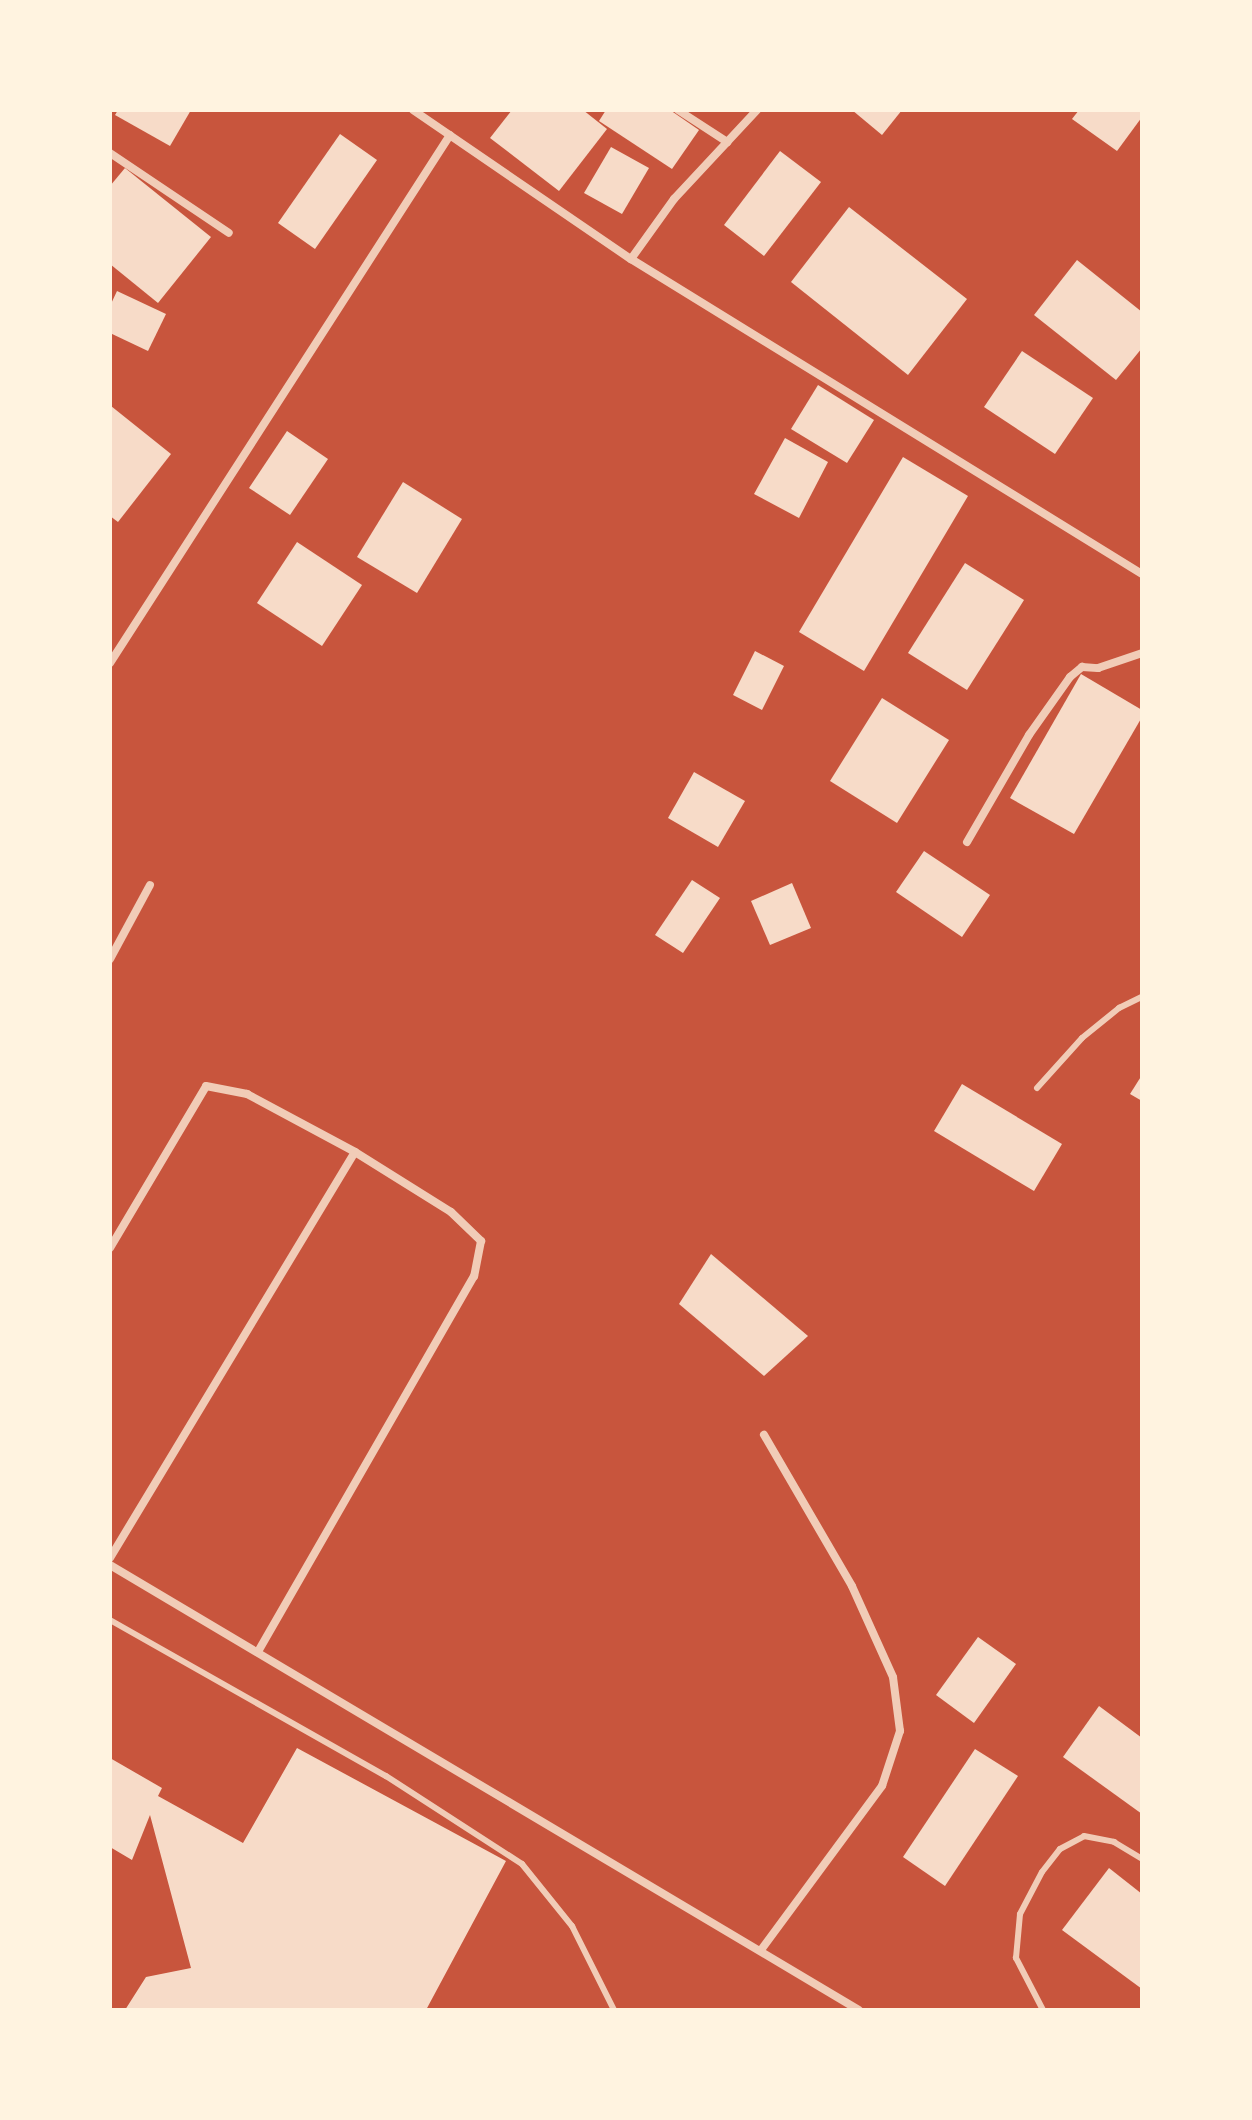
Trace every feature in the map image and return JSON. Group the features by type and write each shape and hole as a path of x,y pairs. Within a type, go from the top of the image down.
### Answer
{"street":[{"path":"413,110 631,259 1142,574"},
{"path":"678,110 727,142"},
{"path":"631,259 674,199 757,110"},
{"path":"110,663 450,135"},
{"path":"110,153 229,233"},
{"path":"967,842 1070,677 1082,667 1098,668 1142,653"},
{"path":"110,959 150,885"},
{"path":"110,1248 206,1086 247,1094 355,1152 451,1212 481,1241 474,1276 258,1652"},
{"path":"110,1558 355,1152"},
{"path":"761,1950 882,1786 900,1731 893,1677 852,1586 764,1435"},
{"path":"110,1565 859,2010"}],"lane":[{"path":"1037,1088 1082,1038 1119,1008 1142,997"},
{"path":"110,1620 386,1776 522,1864 572,1926 614,2010"},
{"path":"1043,2010 1016,1958 1020,1914 1042,1872 1060,1849 1084,1836 1114,1842 1142,1859"}],"building":[{"path":"118,110 191,110 170,146 115,115"},
{"path":"512,110 583,110 607,129 559,191 490,138"},
{"path":"606,110 670,110 699,130 672,169 599,121"},
{"path":"852,110 902,110 882,135"},
{"path":"1079,110 1142,110 1142,117 1117,151 1072,119"},
{"path":"340,134 377,160 315,249 278,223"},
{"path":"611,147 649,168 622,214 584,193"},
{"path":"780,151 821,182 764,256 724,225"},
{"path":"125,168 211,237 158,303 110,264 110,186"},
{"path":"849,207 967,299 908,375 791,282"},
{"path":"1077,260 1142,312 1142,348 1116,380 1034,315"},
{"path":"117,291 166,314 148,351 110,333 110,306"},
{"path":"1022,351 1093,398 1055,454 984,407"},
{"path":"818,385 874,420 847,463 791,429"},
{"path":"111,406 171,454 118,522 110,516"},
{"path":"287,431 328,459 290,515 249,488"},
{"path":"785,438 828,462 799,518 754,494"},
{"path":"903,457 968,496 864,671 799,632"},
{"path":"403,482 462,519 417,593 357,557"},
{"path":"297,542 362,585 322,646 257,603"},
{"path":"965,563 1024,600 967,690 908,653"},
{"path":"755,651 784,666 762,710 733,695"},
{"path":"1081,674 1142,710 1142,717 1074,834 1010,798"},
{"path":"882,698 949,740 897,823 830,781"},
{"path":"694,772 745,801 718,847 668,818"},
{"path":"924,851 990,895 962,937 896,892"},
{"path":"692,880 720,898 683,953 655,935"},
{"path":"792,883 811,928 770,945 751,901"},
{"path":"1142,1075 1142,1101 1130,1094"},
{"path":"962,1084 1062,1144 1034,1191 934,1131"},
{"path":"711,1254 808,1336 764,1376 679,1304"},
{"path":"978,1637 1016,1664 974,1723 936,1695"},
{"path":"1099,1706 1142,1738 1142,1814 1063,1757"},
{"path":"297,1748 506,1861 426,2010 125,2010 146,1977 191,1968 150,1815 132,1860 110,1847 110,1758 162,1788 158,1796 243,1843"},
{"path":"975,1749 1018,1776 945,1886 903,1857"},
{"path":"1109,1868 1142,1894 1142,1989 1062,1930"}]}
